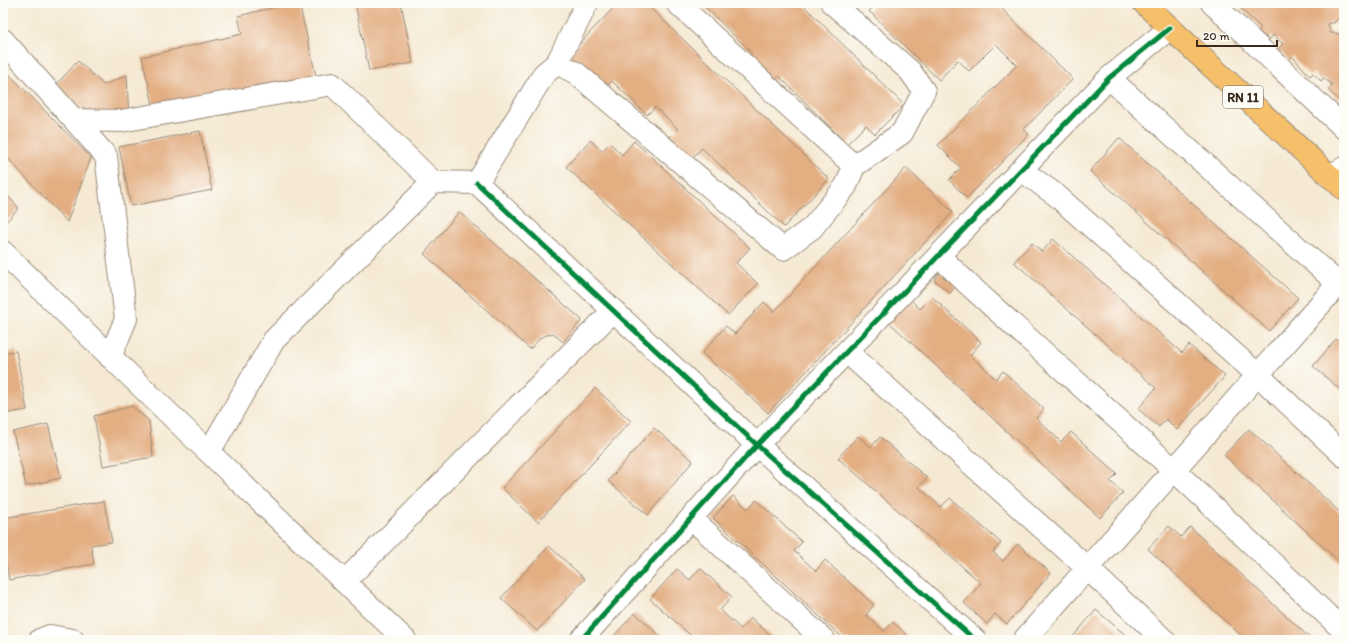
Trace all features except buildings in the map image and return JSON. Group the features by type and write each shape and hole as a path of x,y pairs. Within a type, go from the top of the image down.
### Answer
{"main road":[{"name":"RN 11","path":"1144,3 1170,28 1339,178"}],"street":[{"path":"477,183 544,74 557,63 587,3"},
{"path":"677,3 854,166"},
{"path":"557,63 576,73 783,249 812,228 846,186 854,166 902,133 924,91 910,71 832,3"},
{"path":"1212,3 1344,128"},
{"path":"581,640 757,445 1109,78 1170,28"},
{"path":"3,40 106,156 126,319 110,357"},
{"path":"1024,640 1258,375 1341,286 1109,78"},
{"path":"74,120 122,121 332,84 433,182 477,183 757,445 975,640"},
{"path":"1021,170 1056,195 1258,375 1344,456"},
{"path":"209,452 274,340 433,182"},
{"path":"3,252 110,357 405,640"},
{"path":"939,256 969,285 1174,470 1344,631"},
{"path":"345,581 614,311"},
{"path":"847,352 1087,568 1164,640"},
{"path":"690,518 824,640"},
{"path":"40,640 50,636 73,640"}],"cycle path":[{"path":"581,640 757,445 1109,78 1170,28"},
{"path":"477,183 757,445 975,640"}]}
